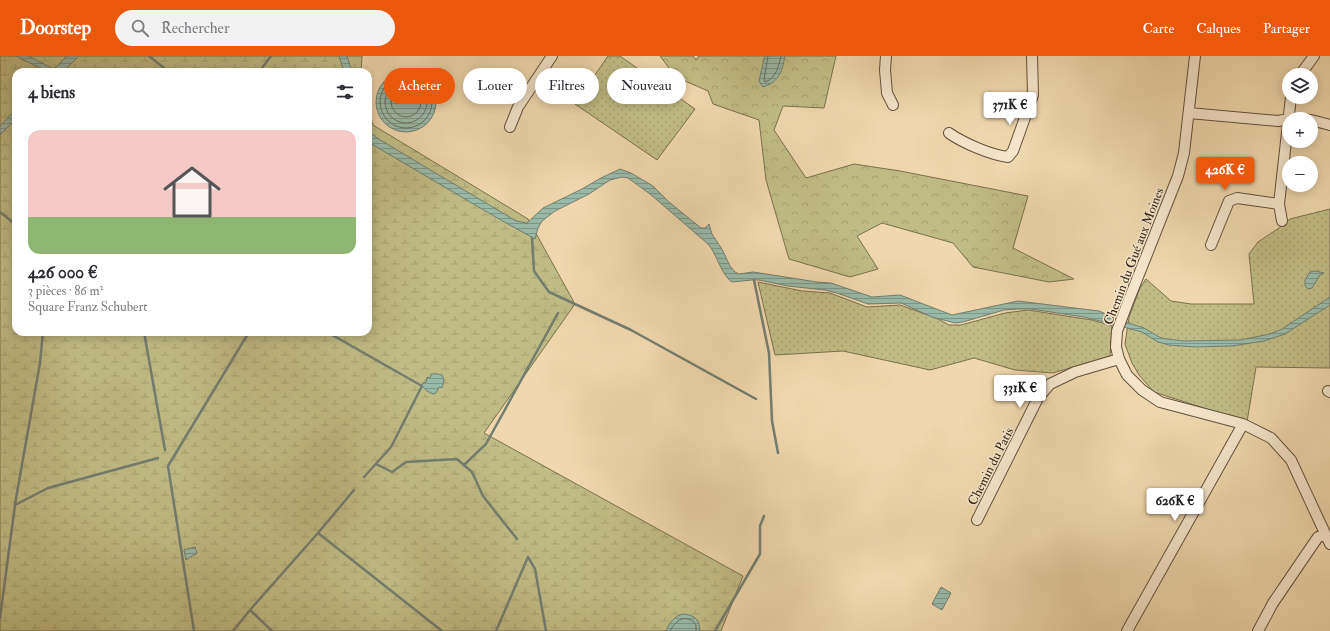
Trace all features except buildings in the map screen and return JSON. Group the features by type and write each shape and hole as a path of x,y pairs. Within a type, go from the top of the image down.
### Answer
{"street":[{"path":"510,127 518,107 552,56"},
{"path":"886,56 885,70 888,93 893,105"},
{"path":"949,133 958,140 1000,156 1008,157 1013,151 1033,96 1032,56"},
{"name":"Chemin du Gué aux Moines","path":"1195,56 1184,153 1178,176 1117,331 1116,347 1119,359 1127,375 1142,390 1160,402 1243,424 1271,438 1291,460 1330,544"},
{"path":"1305,68 1314,56"},
{"path":"1189,112 1282,120"},
{"path":"1318,122 1330,125"},
{"path":"1282,221 1279,204 1286,148"},
{"path":"1210,245 1229,201 1237,198 1279,204"},
{"name":"Chemin du Patis","path":"977,520 1038,398 1050,384 1075,372 1119,359"},
{"path":"1127,631 1243,424"},
{"path":"1258,631 1272,603 1318,537 1325,534"}],"green space":[{"path":"0,56 362,56 361,68 12,68 12,336 372,336 372,122 373,125 528,219 575,304 484,433 743,576 721,631 0,631"},
{"path":"608,56 620,56 637,68 607,68 607,104 686,104 686,103 695,109 657,160 575,104 599,104 599,69"},
{"path":"660,56 693,56 696,60 699,56 836,56 824,108 783,106 774,130 806,178 854,164 900,171 1028,196 1013,248 1074,279 1049,282 973,267 953,243 882,223 857,236 878,269 850,277 789,259 766,180 759,120 713,104 708,91 686,81 686,68 669,68"},
{"path":"1330,209 1330,368 1256,367 1247,422 1154,392 1139,375 1132,363 1125,344 1129,317 1140,288 1146,279 1171,301 1191,304 1254,304 1249,254 1258,242 1290,219"},
{"path":"758,282 802,291 830,293 867,307 900,305 936,318 949,325 961,325 1005,313 1028,310 1092,320 1112,326 1110,356 1053,373 1015,370 974,358 930,370 843,351 775,355"}],"water":[{"path":"16,56 28,56 52,68 40,68"},
{"path":"67,56 79,56 67,68 55,68"},
{"path":"339,56 347,56 351,68 343,68"},
{"path":"765,56 785,56 783,67 779,76 773,82 763,87 759,81"},
{"path":"384,80 384,104 436,104 434,114 428,124 412,132 400,132 384,124 376,108 376,96"},
{"path":"12,113 12,123 0,135 0,126"},
{"path":"372,134 516,221 527,223 543,208 620,169 631,173 653,186 669,202 701,228 705,228 709,224 712,234 723,251 730,266 739,274 753,272 831,283 872,297 900,295 952,315 1018,301 1099,311 1118,319 1116,325 1084,317 1031,309 1019,309 1004,310 955,323 932,317 901,303 868,304 825,290 788,286 759,280 732,282 725,275 708,244 650,194 628,178 622,177 610,180 589,194 555,211 542,221 535,239 372,144"},
{"path":"1316,271 1324,273 1320,275 1312,288 1308,289 1305,286 1305,280 1310,272"},
{"path":"1330,297 1330,305 1285,334 1264,341 1232,346 1195,347 1169,345 1158,342 1142,332 1123,327 1125,322 1144,328 1161,338 1184,341 1240,340 1270,334 1282,329"},
{"path":"431,374 442,375 444,380 442,388 439,387 436,393 433,394 422,386 423,383 426,382 427,377 430,378"},
{"path":"195,547 197,553 186,560 184,550"},
{"path":"941,587 951,593 942,610 932,604"},
{"path":"684,614 694,617 698,621 700,631 666,631 673,620"}],"waterway":[{"path":"149,56 164,68"},
{"path":"262,68 271,56"},
{"path":"0,212 12,222"},
{"path":"532,238 534,271 549,292 631,330 756,399"},
{"path":"754,280 769,353 772,421 778,453"},
{"path":"464,465 486,444 558,313"},
{"path":"15,504 40,363 43,336"},
{"path":"145,336 165,450"},
{"path":"194,631 168,466 247,336"},
{"path":"334,336 422,386 391,447 364,477"},
{"path":"0,618 15,505 48,488 158,458"},
{"path":"376,464 392,472 406,462 457,459 472,472 483,496 517,539"},
{"path":"318,533 354,490"},
{"path":"715,631 760,554 760,526 764,516"},
{"path":"272,631 250,610 318,533 442,631"},
{"path":"496,631 528,557 535,569 546,631"},
{"path":"233,631 250,610"}]}
